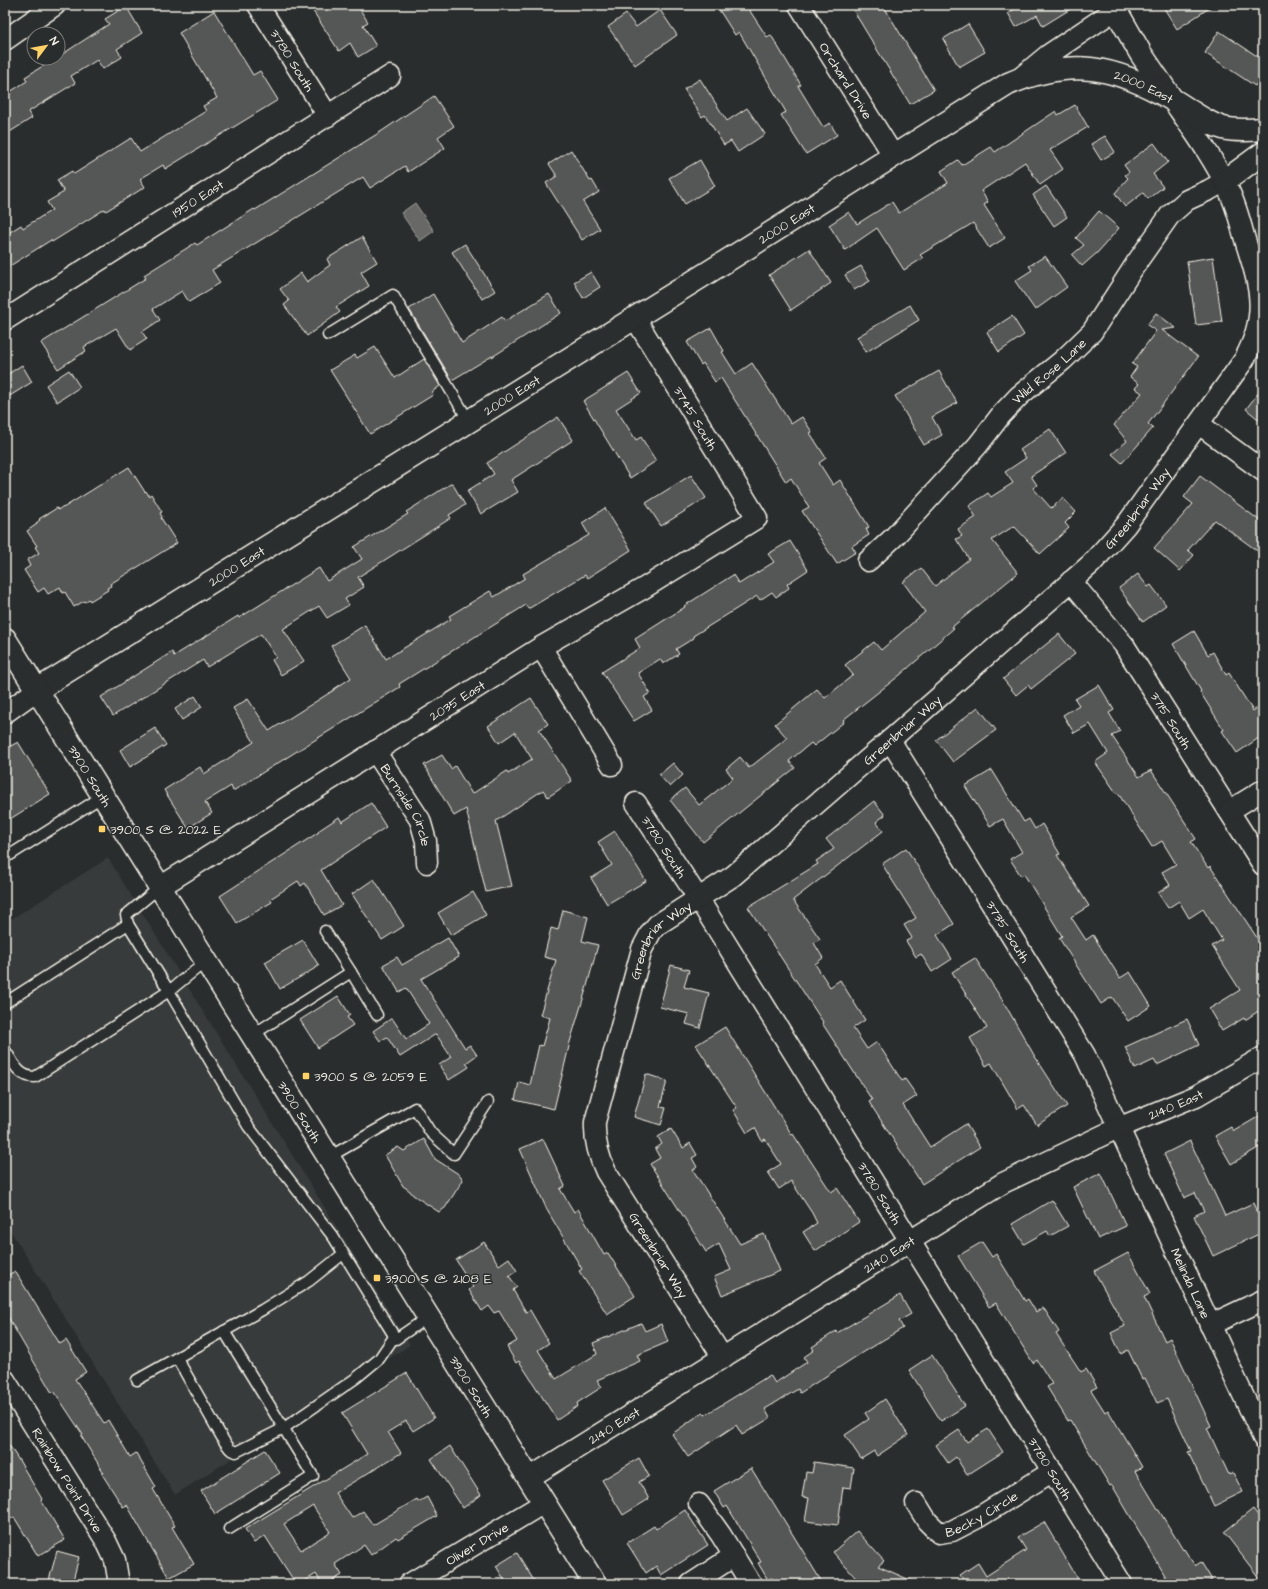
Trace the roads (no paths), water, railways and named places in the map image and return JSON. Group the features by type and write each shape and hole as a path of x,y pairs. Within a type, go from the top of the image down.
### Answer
{"street":[{"path":"5,40 55,5"},
{"name":"3780 South","path":"258,5 328,116"},
{"name":"Orchard Drive","path":"799,5 893,155"},
{"path":"1114,7 1141,54 1171,99"},
{"name":"2000 East","path":"1020,79 1048,55 1114,7"},
{"name":"2000 East","path":"5,713 37,690 1008,84 1042,72 1057,69 1074,68 1101,70 1127,77 1171,99 1223,128 1263,129"},
{"name":"1950 East","path":"5,320 390,76"},
{"name":"Greenbriar Way","path":"723,1358 606,1172 597,1150 595,1139 595,1122 644,944 657,925 733,876 1071,582 1100,554 1126,525 1244,360 1257,335 1261,308 1258,280 1225,181 1206,148 1171,99"},
{"path":"1225,181 1263,153"},
{"name":"Wild Rose Lane","path":"868,561 894,537 978,445 1001,415 1019,396 1063,360 1092,332 1137,262 1170,215 1187,200 1225,181"},
{"name":"3745 South","path":"635,318 757,518"},
{"path":"1199,424 1263,471"},
{"name":"2035 East","path":"160,887 541,647 644,588 757,518"},
{"name":"3715 South","path":"1071,582 1124,644 1263,865"},
{"name":"3900 South","path":"5,638 595,1584"},
{"path":"541,647 612,765"},
{"name":"3735 South","path":"890,740 1085,1055 1118,1128"},
{"name":"Burnside Circle","path":"376,751 420,820 426,841 427,863"},
{"path":"1229,811 1263,790"},
{"name":"3780 South","path":"636,803 698,898 909,1242 1122,1584"},
{"name":"2140 East","path":"529,1478 1003,1183 1118,1128 1196,1096 1263,1057"},
{"name":"Melinda Lane","path":"1118,1128 1263,1438"},
{"path":"1210,1325 1263,1300"},
{"name":"Rainbow Point Drive","path":"5,1380 106,1541 114,1560 119,1584"},
{"name":"Becky Circle","path":"916,1503 927,1521 939,1533 952,1531 979,1517 1053,1471"},
{"name":"Oliver Drive","path":"409,1584 544,1502"},
{"path":"699,1504 751,1584"},
{"path":"691,1584 734,1556"}],"lane":[{"path":"328,335 394,295 469,421"},
{"path":"7,851 103,796"},
{"path":"160,887 126,915 128,924 169,990 248,1126 334,1238 394,1337"},
{"path":"5,1003 128,924"},
{"path":"325,931 377,1015"},
{"path":"5,1050 17,1069 23,1075 35,1077 169,990 206,960"},
{"path":"252,1035 351,972"},
{"path":"329,1157 414,1108 432,1133 454,1154 488,1102"},
{"path":"137,1380 262,1310 309,1281 343,1254"},
{"path":"394,1337 396,1339 428,1317"},
{"path":"224,1331 313,1476 229,1529"},
{"path":"177,1358 230,1449 236,1452 284,1428 356,1378 379,1359 394,1337"}],"place":[{"name":"3900 S @ 2022 E","path":"102,829"},
{"name":"3900 S @ 2059 E","path":"306,1076"},
{"name":"3900 S @ 2108 E","path":"377,1278"}]}
